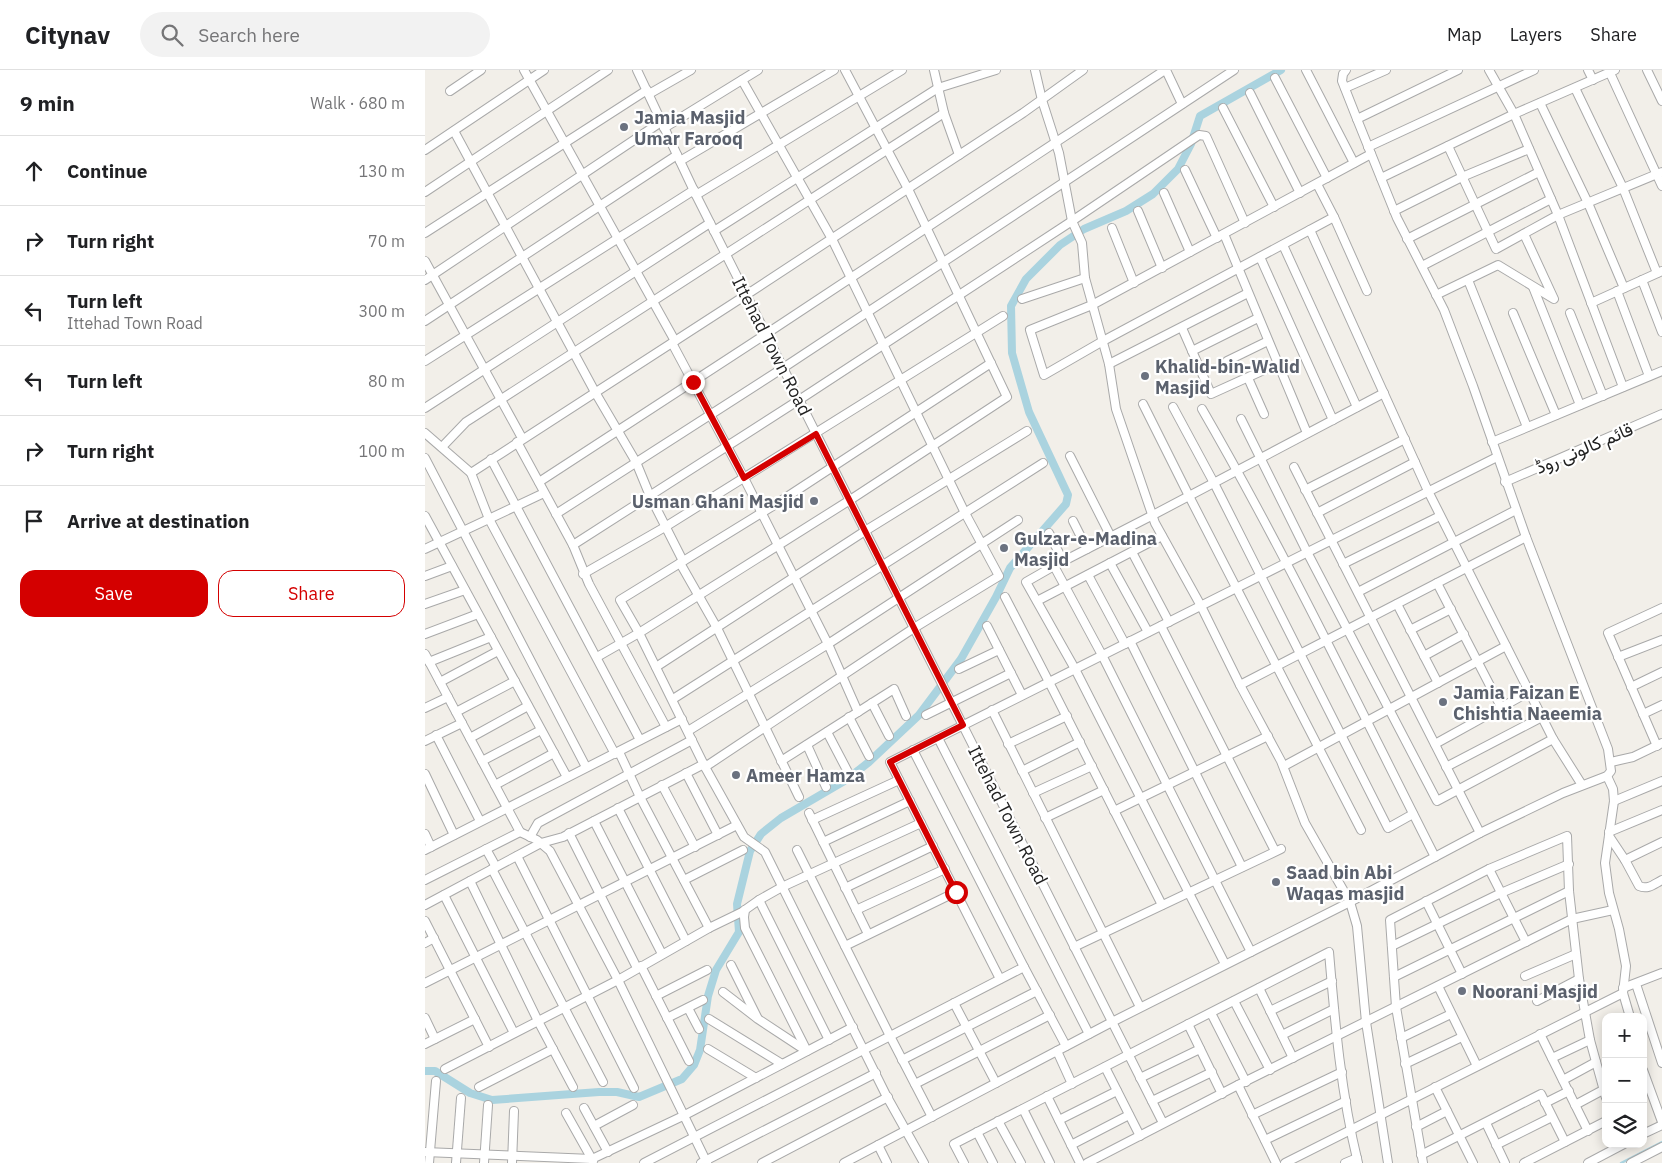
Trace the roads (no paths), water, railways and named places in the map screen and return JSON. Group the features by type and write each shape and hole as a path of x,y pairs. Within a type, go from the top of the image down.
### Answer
{"street":[{"path":"450,91 481,70"},
{"path":"524,70 653,302 728,446 828,644 858,712"},
{"path":"425,150 544,70"},
{"path":"425,192 608,70"},
{"name":"Ittehad Town Road","path":"637,70 710,223 1163,1124"},
{"path":"425,233 648,92 691,70"},
{"path":"425,280 582,174 742,80 749,72 758,70"},
{"path":"425,321 600,206 678,158 761,113 834,70"},
{"path":"597,657 639,634 850,500 1007,397 908,189 845,70"},
{"path":"425,361 618,238 695,192 780,146 902,70"},
{"path":"933,70 944,113 959,155"},
{"path":"714,231 938,88 996,70"},
{"path":"1035,70 1065,182 1072,221 1082,244 1085,278 1109,364 1116,409 1153,516 1284,766 1305,823 1350,902 1357,926 1366,1022 1388,1163"},
{"path":"471,473 908,189 1042,100 1083,70"},
{"path":"539,482 1165,70 1182,104"},
{"path":"556,514 783,368 1234,70"},
{"path":"1306,70 1353,163"},
{"path":"844,1163 1140,1007 1350,902 1479,833 1583,785 1607,776 1611,771 1608,749 1505,482 1473,386 1444,310 1394,211 1345,88 1343,74 1346,70"},
{"path":"1345,88 1385,70"},
{"path":"1357,119 1458,70"},
{"path":"1489,70 1514,114 1558,215 1623,387"},
{"path":"1588,70 1593,80"},
{"path":"1647,70 1662,101"},
{"path":"1334,217 1103,341 1044,375 1030,330 1092,305 1317,184 1353,163 1370,150 1530,71"},
{"path":"1381,178 1514,114 1613,71 1659,173 1662,186"},
{"path":"1275,78 1327,178"},
{"path":"425,904 541,843 569,833 686,773 705,766 914,628 999,576 965,513 832,239 742,80"},
{"path":"1575,88 1623,188 1660,272 1591,303"},
{"path":"1250,93 1300,193"},
{"path":"1540,103 1588,203 1649,376"},
{"path":"1223,108 1273,207"},
{"path":"441,448 466,422 944,113"},
{"path":"454,131 573,353 636,462 665,527 717,628 799,798"},
{"path":"573,545 959,296 1199,135 1206,136 1245,223"},
{"path":"1448,146 1496,249 1558,215 1659,173"},
{"path":"1394,211 1462,177 1529,149"},
{"path":"1185,170 1238,268 1307,433"},
{"path":"1407,239 1539,172"},
{"path":"1317,184 1367,291"},
{"path":"1164,193 1190,252"},
{"path":"1422,266 1551,199"},
{"path":"1138,211 1162,268"},
{"path":"425,408 710,223"},
{"path":"1112,228 1134,283"},
{"path":"1310,230 1428,492 1553,739 1583,785"},
{"path":"1437,296 1498,265 1554,300 1524,234"},
{"path":"1283,244 1357,407"},
{"path":"1260,257 1333,420"},
{"path":"425,261 485,369 539,482 573,545 583,574 666,727"},
{"path":"1023,299 1085,278"},
{"path":"1469,280 1527,428"},
{"path":"1642,280 1662,332"},
{"path":"1533,287 1580,405"},
{"path":"1109,364 1248,293"},
{"path":"1513,312 1556,415"},
{"path":"1570,313 1603,396"},
{"path":"583,574 665,527 977,334 1003,316"},
{"path":"1192,351 1258,318"},
{"path":"1182,328 1211,394 1277,364"},
{"path":"1227,360 1268,341"},
{"path":"923,1163 907,1130 887,1097 765,852 746,839 737,825 620,600 762,513 991,363"},
{"path":"1492,442 1662,371"},
{"path":"1248,378 1264,414"},
{"path":"1225,964 1075,669 1026,582 1384,393"},
{"path":"1143,404 1361,830"},
{"path":"1173,407 1214,483 1388,828 1413,814"},
{"path":"1202,409 1237,470 1286,563 1435,857"},
{"name":"قائم کالونی روڈ","path":"1505,482 1662,414"},
{"path":"1241,420 1347,630 1437,800 1553,739"},
{"path":"656,667 865,531 1027,431"},
{"path":"425,433 471,473 489,519 629,774 684,880 712,926"},
{"path":"1305,490 1405,439"},
{"path":"1070,456 1111,537"},
{"path":"1000,979 890,762 1497,457"},
{"path":"425,458 586,767"},
{"path":"491,459 640,740"},
{"path":"1317,513 1415,462"},
{"path":"673,699 1043,463"},
{"path":"1293,468 1479,833"},
{"path":"425,549 545,493"},
{"path":"1357,592 1516,510"},
{"path":"425,516 567,777"},
{"path":"1343,564 1440,516"},
{"path":"688,731 749,695 1018,520"},
{"path":"1073,521 1087,549"},
{"path":"1049,533 1063,561"},
{"path":"1037,601 1162,536"},
{"path":"1240,685 1526,538"},
{"path":"1132,552 1169,622"},
{"path":"1110,563 1148,632"},
{"path":"425,576 452,566"},
{"path":"1054,566 1102,655 1251,952"},
{"path":"1088,574 1127,642 1242,867"},
{"path":"1437,583 1501,707"},
{"path":"425,604 465,590"},
{"path":"1005,597 1162,905"},
{"path":"1397,604 1438,683"},
{"path":"1611,762 1633,757 1659,745 1643,714 1608,633 1662,608"},
{"path":"1411,630 1451,609"},
{"path":"425,634 478,614"},
{"path":"987,626 1022,695"},
{"path":"1074,947 1278,850 1227,756 1161,626"},
{"path":"1424,656 1464,634"},
{"path":"429,662 491,637"},
{"path":"1618,657 1662,640"},
{"path":"1284,766 1506,646"},
{"path":"959,669 999,650"},
{"path":"440,682 498,651"},
{"path":"425,654 521,832 541,843 550,851 673,1090 705,1162 876,1073"},
{"path":"425,674 433,670"},
{"path":"1631,686 1662,672"},
{"path":"925,715 950,700 1011,673"},
{"path":"456,712 515,681"},
{"path":"781,761 894,689 906,716"},
{"path":"1435,744 1529,692"},
{"path":"425,708 448,697"},
{"path":"872,703 889,736"},
{"path":"1643,714 1662,705"},
{"path":"470,738 528,706"},
{"path":"992,710 1140,1007"},
{"path":"1009,744 1067,716"},
{"path":"1446,767 1542,716"},
{"path":"849,718 869,756"},
{"path":"425,834 428,848 682,719"},
{"path":"425,741 462,723"},
{"path":"482,761 541,730"},
{"path":"827,732 849,774"},
{"path":"436,735 481,821"},
{"path":"1115,811 1268,736"},
{"path":"938,738 1089,1034"},
{"path":"530,837 538,823 692,740"},
{"path":"1022,771 1080,742"},
{"path":"807,745 826,787"},
{"path":"913,750 1066,1046"},
{"path":"495,785 554,754"},
{"path":"1033,794 1092,766"},
{"path":"686,773 718,835"},
{"path":"425,774 454,835"},
{"path":"1607,776 1613,790 1614,801 1605,864 1613,910 1627,966 1623,991 1628,1013"},
{"path":"868,934 811,816 899,780"},
{"path":"1614,801 1662,781"},
{"path":"662,786 695,847"},
{"path":"1045,818 1104,790"},
{"path":"823,842 910,801"},
{"path":"618,808 686,941"},
{"path":"1609,834 1662,810"},
{"path":"594,821 662,954"},
{"path":"445,1069 618,980 712,926 744,911 782,887 921,823"},
{"path":"425,983 737,825"},
{"path":"425,880 521,832"},
{"path":"569,833 689,1061"},
{"path":"1609,834 1639,886 1642,888 1650,887 1662,880"},
{"path":"1565,1142 1541,1094 1460,1136 1422,1159 1396,1007 1390,920 1489,869 1567,836 1569,891 1579,979 1590,1040 1602,1086"},
{"path":"1625,860 1662,842"},
{"path":"845,888 933,846"},
{"path":"486,849 603,1082"},
{"path":"684,880 743,850"},
{"path":"797,850 889,1036 932,1117"},
{"path":"517,856 634,1088"},
{"path":"1392,946 1501,893 1569,864"},
{"path":"856,910 945,869"},
{"path":"1489,869 1526,942"},
{"path":"469,881 538,1021 573,1086"},
{"path":"1394,977 1569,891"},
{"path":"845,946 956,892"},
{"path":"444,895 514,1033"},
{"path":"759,900 829,1040"},
{"path":"1426,901 1461,974"},
{"path":"1087,1163 1238,1085 1572,919 1613,910"},
{"path":"744,911 745,928 807,1051"},
{"path":"425,921 489,1046"},
{"path":"425,943 434,938"},
{"path":"964,1163 954,1144 1329,952 1337,1037 1357,1160 1345,1163"},
{"path":"1525,976 1576,954"},
{"path":"731,965 757,1019"},
{"path":"644,1163 1024,967"},
{"path":"656,996 707,970"},
{"path":"1285,1163 1297,1160 1411,1099 1636,984 1662,973"},
{"path":"1537,1001 1579,979"},
{"path":"1270,1011 1332,980"},
{"path":"1636,984 1662,1063"},
{"path":"1438,986 1477,1066"},
{"path":"1259,988 1293,1058"},
{"path":"902,1060 1037,991"},
{"path":"723,992 757,1019 807,1051"},
{"path":"667,1018 703,1000"},
{"path":"1234,1001 1270,1070"},
{"path":"954,1003 996,1083"},
{"path":"689,1008 699,1029"},
{"path":"1282,1035 1334,1009"},
{"path":"1211,1012 1246,1082"},
{"path":"1401,1038 1451,1014"},
{"path":"915,1084 1050,1015"},
{"path":"425,1018 435,1039"},
{"path":"425,1044 475,1019"},
{"path":"709,1019 781,1064"},
{"path":"1188,1024 1222,1094"},
{"path":"427,1152 456,1154 484,1159 593,1161 853,1027"},
{"path":"1540,1034 1588,1130"},
{"path":"1405,1064 1462,1037"},
{"path":"1552,1058 1590,1040"},
{"path":"479,1086 553,1049"},
{"path":"708,1049 756,1078"},
{"path":"1140,1078 1200,1049"},
{"path":"1057,1051 1072,1084"},
{"path":"1563,1080 1596,1062"},
{"path":"1105,1067 1139,1136"},
{"path":"1152,1101 1211,1072"},
{"path":"1252,1115 1342,1072"},
{"path":"429,1163 427,1152 436,1081"},
{"path":"1647,1081 1662,1124 1647,1132"},
{"path":"1238,1085 1276,1163"},
{"path":"1435,1087 1460,1136 1470,1162"},
{"path":"1059,1120 1117,1091"},
{"path":"1545,1103 1569,1091"},
{"path":"1575,1105 1602,1091"},
{"path":"1047,1096 1081,1163"},
{"path":"762,1163 887,1097"},
{"path":"456,1163 461,1098"},
{"path":"1265,1140 1346,1101"},
{"path":"484,1159 488,1105"},
{"path":"594,1126 633,1105"},
{"path":"584,1108 608,1152"},
{"path":"1023,1109 1051,1163"},
{"path":"512,1160 514,1111"},
{"path":"1416,1128 1447,1111"},
{"path":"566,1113 593,1161"},
{"path":"1071,1145 1129,1115"},
{"path":"1496,1145 1552,1117"},
{"path":"998,1121 1021,1163"},
{"path":"1485,1123 1505,1163"},
{"path":"1524,1163 1602,1123"},
{"path":"977,1132 993,1163"},
{"path":"878,1145 887,1163"},
{"path":"1632,1163 1662,1147"},
{"path":"1588,1163 1616,1148"}],"waterway":[{"path":"425,1071 435,1071 470,1093 492,1100 599,1092 617,1092 639,1097 682,1079 694,1065 700,1050 708,996 716,970 739,932 737,904 750,851 761,834 781,818 846,780 869,762 919,715 961,659 1010,568 1066,504 1068,495 1029,412 1012,353 1011,306 1026,279 1060,245 1084,229 1126,211 1153,194 1178,169 1191,144 1200,116 1281,70"},
{"path":"1621,1163 1662,1142"}],"place":[{"name":"Jamia Masjid Umar Farooq","path":"624,127"},
{"name":"Khalid-bin-Walid Masjid","path":"1145,376"},
{"name":"Usman Ghani Masjid","path":"814,501"},
{"name":"Gulzar-e-Madina Masjid","path":"1004,548"},
{"name":"Jamia Faizan E Chishtia Naeemia","path":"1443,702"},
{"name":"Ameer Hamza","path":"736,775"},
{"name":"Saad bin Abi Waqas masjid","path":"1276,882"},
{"name":"Noorani Masjid","path":"1462,991"}]}
